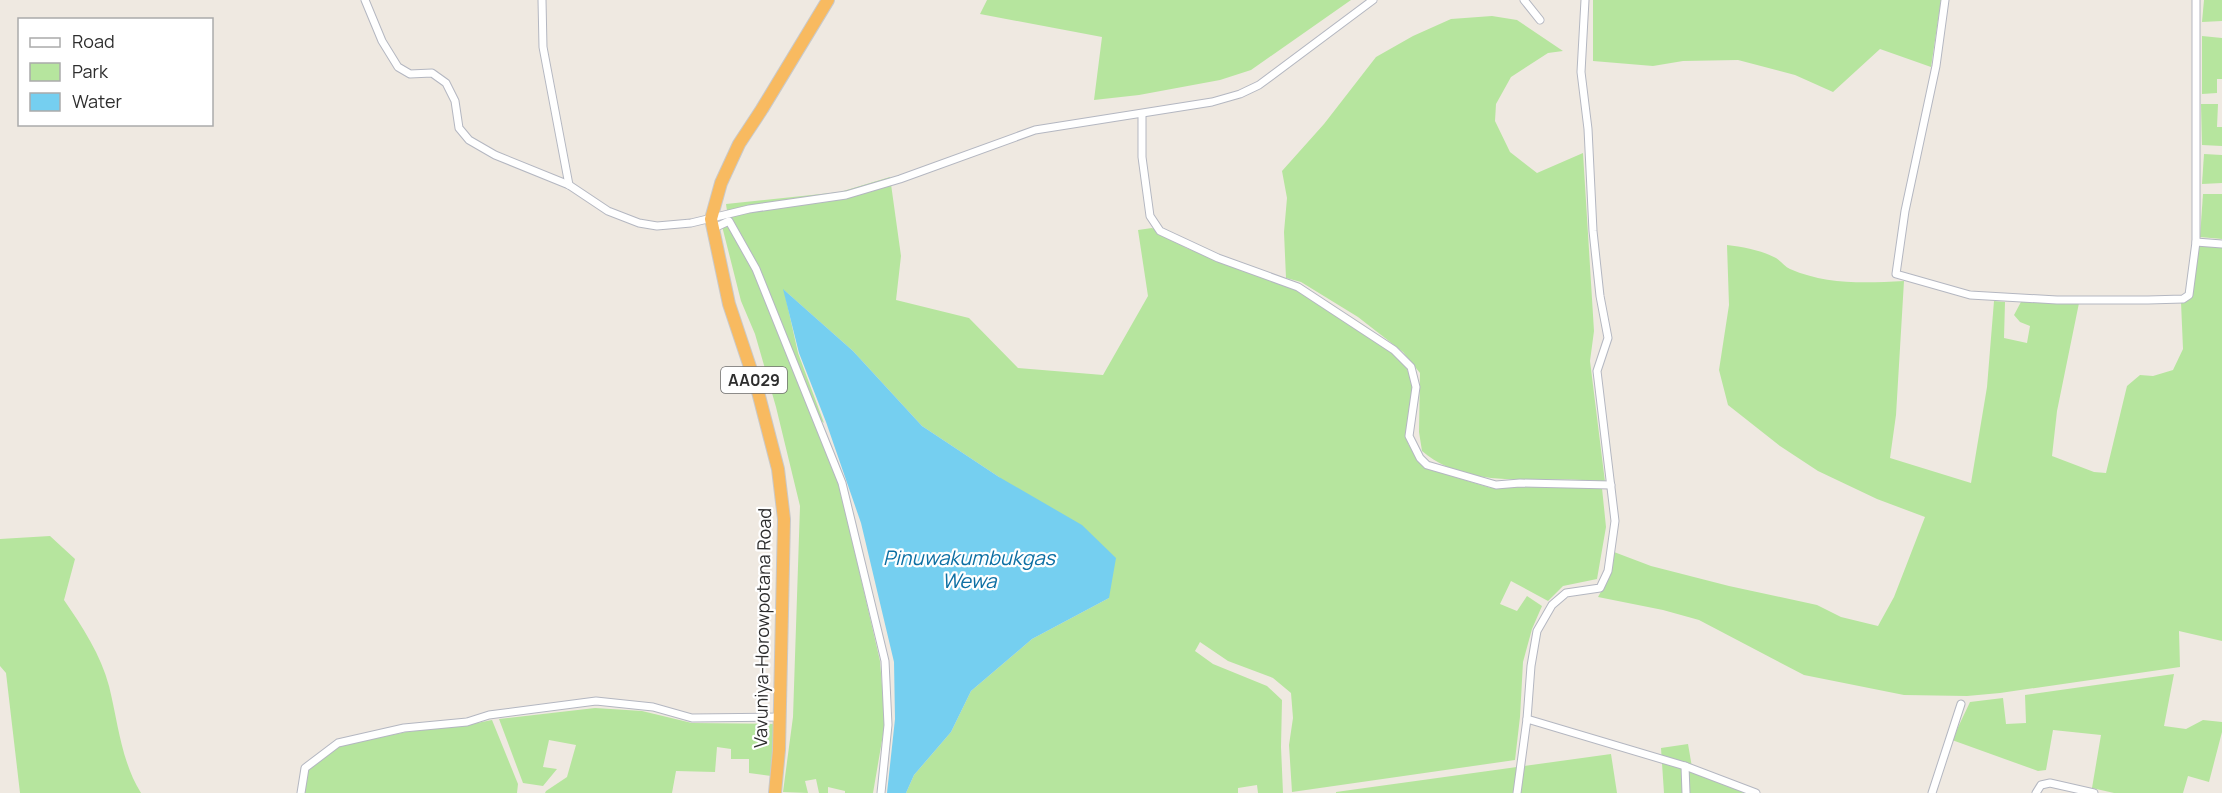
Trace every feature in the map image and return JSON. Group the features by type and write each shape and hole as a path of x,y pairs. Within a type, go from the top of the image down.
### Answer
{"highway":[{"name":"Vavuniya-Horowpotana Road","path":"775,793 784,519 778,469 757,388 729,304 711,224 721,183 739,144 828,0"}],"street":[{"path":"365,0 382,41 398,67 410,74 432,73 446,83 455,101 459,128 468,140 495,155 569,185 608,211 639,223 657,226 729,221 756,268 842,483 885,661 888,725 881,793"},
{"path":"542,0 543,47 569,185"},
{"path":"711,224 749,209 846,195 900,179 1035,130 1212,102 1240,94 1258,85 1373,0"},
{"path":"1524,0 1540,20"},
{"path":"1517,793 1537,631 1552,605 1566,593 1600,588 1608,571 1615,521 1597,371 1608,338 1600,296 1594,242 1588,129 1581,72 1585,0"},
{"path":"1945,0 1936,66 1905,211 1896,274 1970,295 2057,300 2183,298 2189,295 2196,242 2196,0"},
{"path":"1142,114 1142,157 1150,216 1160,231 1218,258 1298,286 1394,350 1411,367 1416,387 1409,436 1420,458 1427,465 1496,485 1520,483 1611,485"},
{"path":"2196,242 2222,244"},
{"path":"301,793 305,768 338,743 404,728 467,722 489,715 596,701 653,707 692,718 779,717"},
{"path":"1932,793 1961,704"},
{"path":"1527,719 1685,766 1756,793"},
{"path":"1685,766 1686,793"},
{"path":"2036,793 2041,785 2050,783 2094,793"}],"green space":[{"path":"987,0 1351,0 1251,70 1220,80 1139,95 1094,100 1102,37 980,14"},
{"path":"1593,0 1941,0 1931,67 1880,49 1833,92 1795,75 1738,60 1683,61 1653,66 1593,61"},
{"path":"2204,0 2222,0 2222,21 2202,22"},
{"path":"1492,16 1517,20 1563,51 1548,53 1511,77 1496,104 1495,121 1510,152 1537,173 1583,153 1594,331 1590,361 1605,482 1486,477 1464,473 1442,464 1422,451 1419,432 1420,373 1403,352 1358,317 1301,282 1286,278 1284,232 1287,198 1282,171 1324,124 1376,57 1413,36 1451,19"},
{"path":"2202,36 2222,38 2222,79 2217,79 2217,93 2202,94"},
{"path":"2201,104 2218,104 2217,127 2222,127 2222,146 2202,145"},
{"path":"2204,154 2222,155 2222,183 2202,184"},
{"path":"890,177 901,256 896,300 969,318 1018,368 1103,375 1148,296 1138,230 1152,228 1186,248 1297,288 1394,354 1407,369 1413,384 1408,444 1425,468 1491,488 1569,485 1602,488 1606,527 1597,579 1563,586 1548,601 1511,581 1500,604 1517,611 1527,596 1542,606 1532,629 1523,662 1515,760 1292,792 1289,745 1293,718 1291,693 1273,678 1228,661 1200,642 1195,651 1213,664 1267,686 1282,700 1283,793 1258,793 1257,785 1238,788 1238,793 906,793 914,775 951,732 971,691 1032,639 1109,598 999,477 922,426 853,351 784,290 798,353 824,423 817,417 731,219 728,218 726,204 840,192"},
{"path":"2203,194 2222,194 2222,239 2200,237"},
{"path":"728,223 754,270 839,484 880,661 885,723 873,793 845,793 845,791 828,787 828,793 819,793 816,779 805,781 808,793 783,792 793,717 800,506 776,407 755,334 741,301 722,226"},
{"path":"1727,245 1764,253 1776,258 1790,269 1818,278 1861,282 1904,281 1896,415 1890,458 1971,483 1987,387 1994,301 2005,302 2004,338 2027,343 2030,326 2020,322 2014,315 2022,300 2079,303 2057,411 2052,456 2094,472 2106,473 2127,386 2140,375 2153,376 2173,370 2183,349 2181,302 2191,298 2199,245 2222,247 2222,641 2179,631 2180,667 2000,693 1967,696 1904,695 1804,675 1699,620 1598,597 1608,579 1614,552 1651,566 1817,605 1841,617 1878,626 1894,597 1925,517 1877,499 1818,471 1780,446 1728,405 1719,370 1729,305"},
{"path":"50,536 75,559 64,600 84,630 106,674 124,755 141,793 20,793 6,673 0,666 0,539"},
{"path":"2174,674 2164,726 2186,729 2203,720 2222,722 2222,732 2209,782 2188,776 2183,793 2114,793 2092,788 2101,735 2053,730 2046,770 2038,771 1952,740 1970,702 2003,698 2006,724 2026,723 2025,695"},
{"path":"595,708 642,711 692,723 775,724 771,776 749,773 749,759 731,759 731,749 717,747 715,772 676,771 672,793 545,793 567,777 576,745 549,740 543,767 557,769 543,786 523,783 499,719"},
{"path":"492,720 518,784 517,793 303,793 308,770 339,746 406,732"},
{"path":"1688,744 1693,773 1747,793 1664,793 1661,748"},
{"path":"1611,754 1617,793 1336,793 1336,792"}],"water":[{"name":"Pinuwakumbukgas Wewa","path":"783,289 853,351 922,426 999,477 1082,525 1116,558 1109,598 1032,639 971,691 951,732 914,775 906,793 887,793 895,719 894,662 861,523 799,353"}]}
